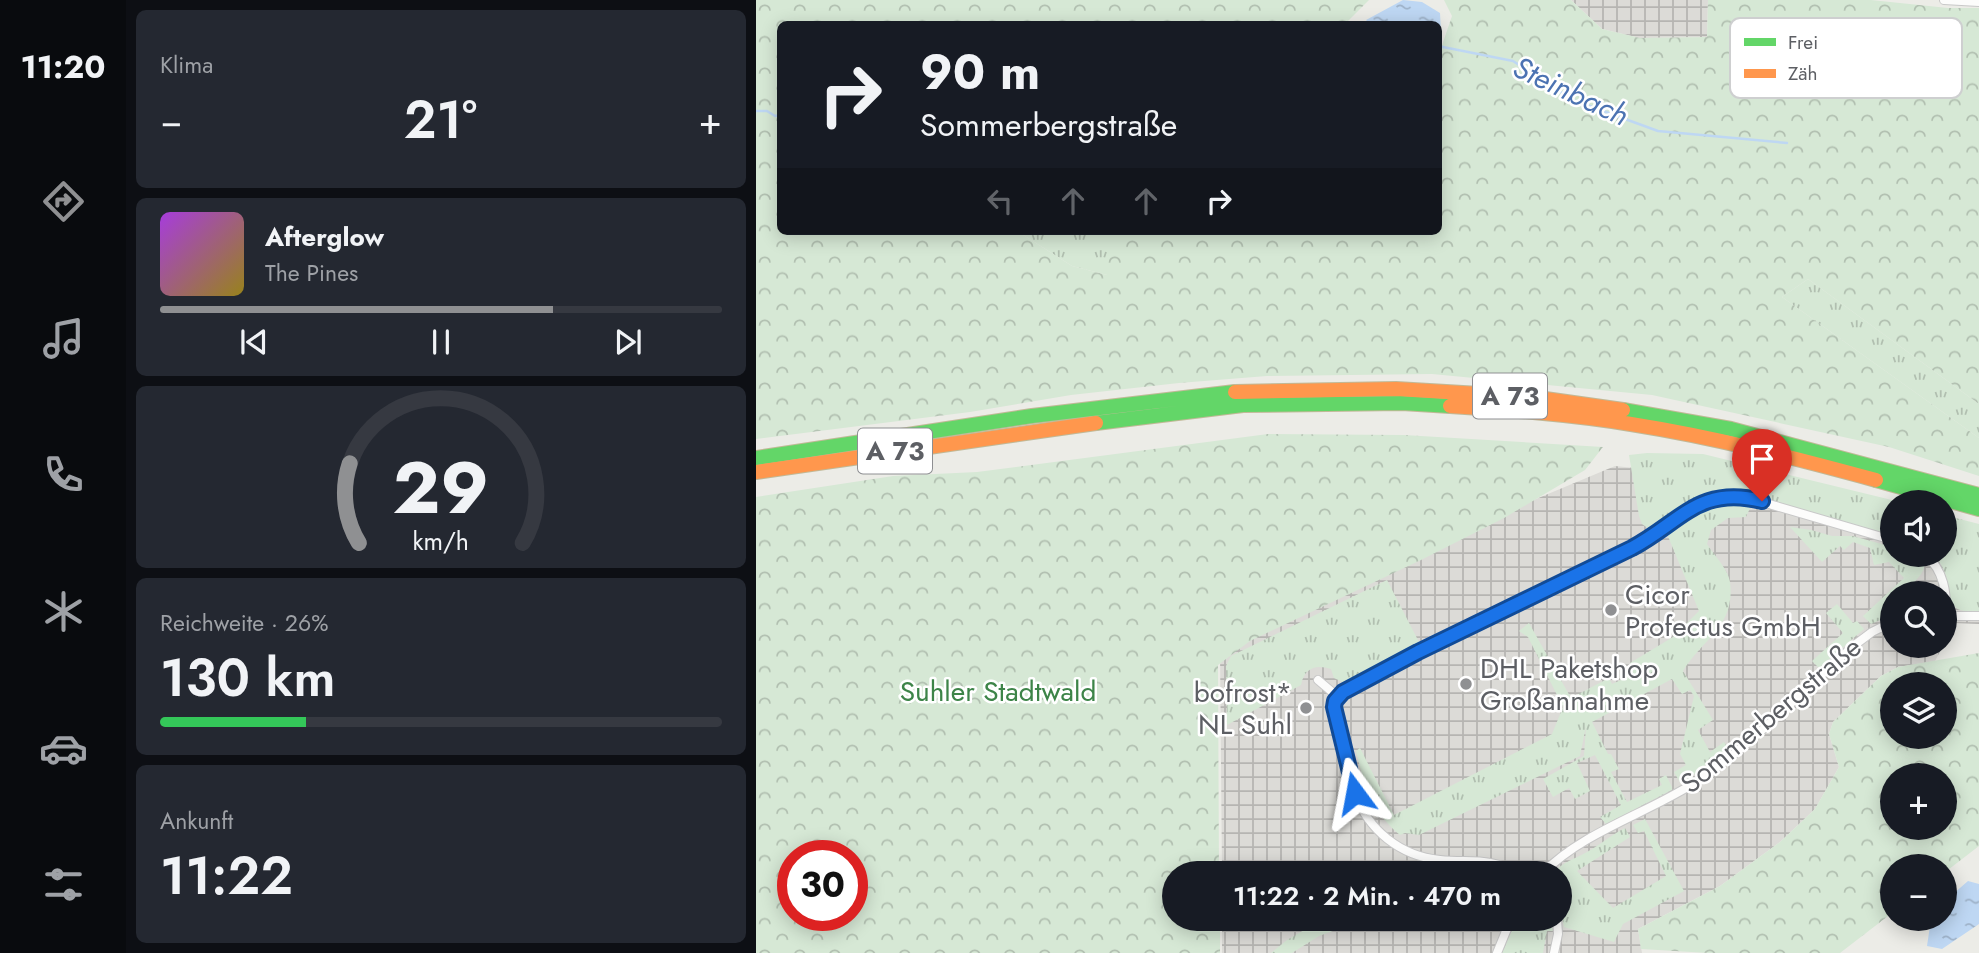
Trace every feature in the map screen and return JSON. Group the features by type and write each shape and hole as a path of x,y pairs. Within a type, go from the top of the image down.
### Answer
{"highway":[{"name":"A 73","path":"756,472 1033,423 1234,392 1396,388 1531,397 1731,429 1979,495"},
{"name":"A 73","path":"756,458 1033,423 1243,405 1402,403 1531,411 1631,424 1727,442 1882,480 1979,509"}],"street":[{"path":"1944,0 1979,2"},
{"path":"1484,861 1421,857 1392,843 1379,832 1360,806 1355,793 1334,707 1338,696 1418,652 1632,548 1663,530 1686,512 1712,499 1745,497 1880,536"},
{"path":"1957,616 1979,616"},
{"name":"Sommerbergstraße","path":"1556,861 1587,840 1652,808 1701,779 1856,644 1880,628"},
{"path":"1318,680 1338,696"},
{"path":"1497,953 1506,931"},
{"path":"1554,953 1558,931"}],"shaded area":[{"path":"1571,0 1708,0 1707,37 1640,38 1602,29"},
{"path":"1615,466 1724,477 1880,508 1880,567 1957,567 1957,545 1979,527 1979,624 1957,623 1957,581 1880,581 1880,658 1937,658 1935,661 1880,672 1880,677 1833,722 1829,734 1839,767 1815,809 1780,842 1720,886 1638,929 1642,953 1222,953 1222,931 1572,931 1572,861 1222,861 1220,648 1412,551"}],"green space":[{"path":"756,0 1369,0 1348,21 777,21 777,235 1023,235 1072,266 1107,275 1107,235 1442,235 1442,45 1452,16 1444,0 1571,0 1602,29 1640,38 1707,37 1708,0 1871,0 1948,8 1979,8 1979,404 1808,279 1782,297 1979,438 1979,476 1889,447 1652,395 1432,374 1267,376 1179,383 1071,395 970,412 756,439"},
{"path":"1023,235 1107,235 1107,275 1072,266"},
{"path":"1808,279 1979,404 1979,438 1782,297"},
{"name":"Suhler Stadtwald","path":"1268,434 1404,435 1603,447 1585,470 1504,518 1250,641 1218,665 1219,861 1162,861 1162,931 1220,931 1220,953 756,953 756,497 893,476 977,472"},
{"path":"1703,454 1880,497 1880,533 1742,493 1724,492 1701,497 1658,528 1649,529 1642,524 1639,516 1629,455"},
{"path":"1722,503 1751,506 1746,517 1728,518 1711,530 1707,544 1729,577 1728,610 1716,631 1683,671 1713,720 1698,730 1710,752 1724,742 1728,748 1681,784 1674,772 1686,765 1680,754 1694,696 1690,690 1682,694 1672,679 1592,722 1619,769 1611,772 1627,802 1662,785 1659,779 1666,775 1672,790 1606,824 1600,817 1621,805 1595,755 1577,763 1590,791 1575,799 1569,788 1553,797 1543,779 1584,756 1586,726 1580,756 1419,835 1400,835 1376,808 1362,775 1356,751 1360,748 1394,815 1552,734 1563,707 1528,637 1519,631 1529,623 1571,698 1609,678 1612,684 1621,680 1620,678 1633,672 1630,663 1673,637 1699,611 1667,534 1698,511"},
{"path":"1957,518 1979,524 1979,611 1957,608 1957,581 1946,581 1942,567 1957,567"},
{"path":"1790,527 1832,536 1853,536 1880,544 1880,564 1874,565 1870,548 1853,542 1844,550 1840,546 1822,562"},
{"path":"1894,567 1924,567 1916,581 1901,581 1904,578"},
{"path":"1387,580 1421,646 1347,684 1334,678 1331,669 1316,667 1308,671 1301,685 1227,725 1226,666 1231,656"},
{"path":"1880,600 1880,620 1871,624 1863,616"},
{"path":"1837,604 1853,623 1857,621 1864,629 1819,668 1812,661 1843,633 1826,613"},
{"path":"1979,653 1979,846 1957,863 1957,854 1880,854 1880,922 1840,953 1708,953 1641,949 1638,929 1720,886 1780,842 1815,809 1839,767 1829,734 1833,722 1880,677 1880,749 1957,749 1957,672 1889,672 1898,667"},
{"path":"1645,819 1684,891 1623,924 1614,942 1572,929 1572,861 1569,861 1625,828 1630,837 1577,871 1613,908 1666,876 1644,831 1638,833 1633,825"},
{"path":"1302,931 1333,931 1319,936 1292,953 1271,953"},
{"path":"1512,931 1547,931 1543,953 1502,953"}],"water":[{"path":"1403,0 1422,2 1440,13 1440,21 1367,21"},
{"path":"1968,881 1979,884 1979,924 1942,949 1927,946 1929,931 1957,931 1957,891"}],"waterway":[{"name":"Steinbach","path":"1442,47 1513,61 1573,100 1658,131 1787,143"},
{"name":"Steinbach","path":"756,111 767,111 777,116"}],"traffic: fast":[{"path":"756,458 1032,416 1235,392"},
{"path":"1096,423 1243,405 1402,403 1450,406"},
{"path":"1623,410 1731,429 1979,495"},
{"path":"1876,480 1979,509"}],"traffic: slow":[{"path":"1235,392 1396,389 1531,397 1623,410"},
{"path":"1450,406 1563,415 1662,429 1876,480"},
{"path":"756,472 1096,423"}],"place":[{"name":"Cicor Profectus GmbH","path":"1611,610"},
{"name":"DHL Paketshop Großannahme","path":"1466,684"},
{"name":"bofrost* NL Suhl","path":"1306,708"}],"route":[{"path":"1355,793 1334,707 1335,701 1343,692 1418,652 1632,548 1699,504 1727,496 1762,501"}]}
